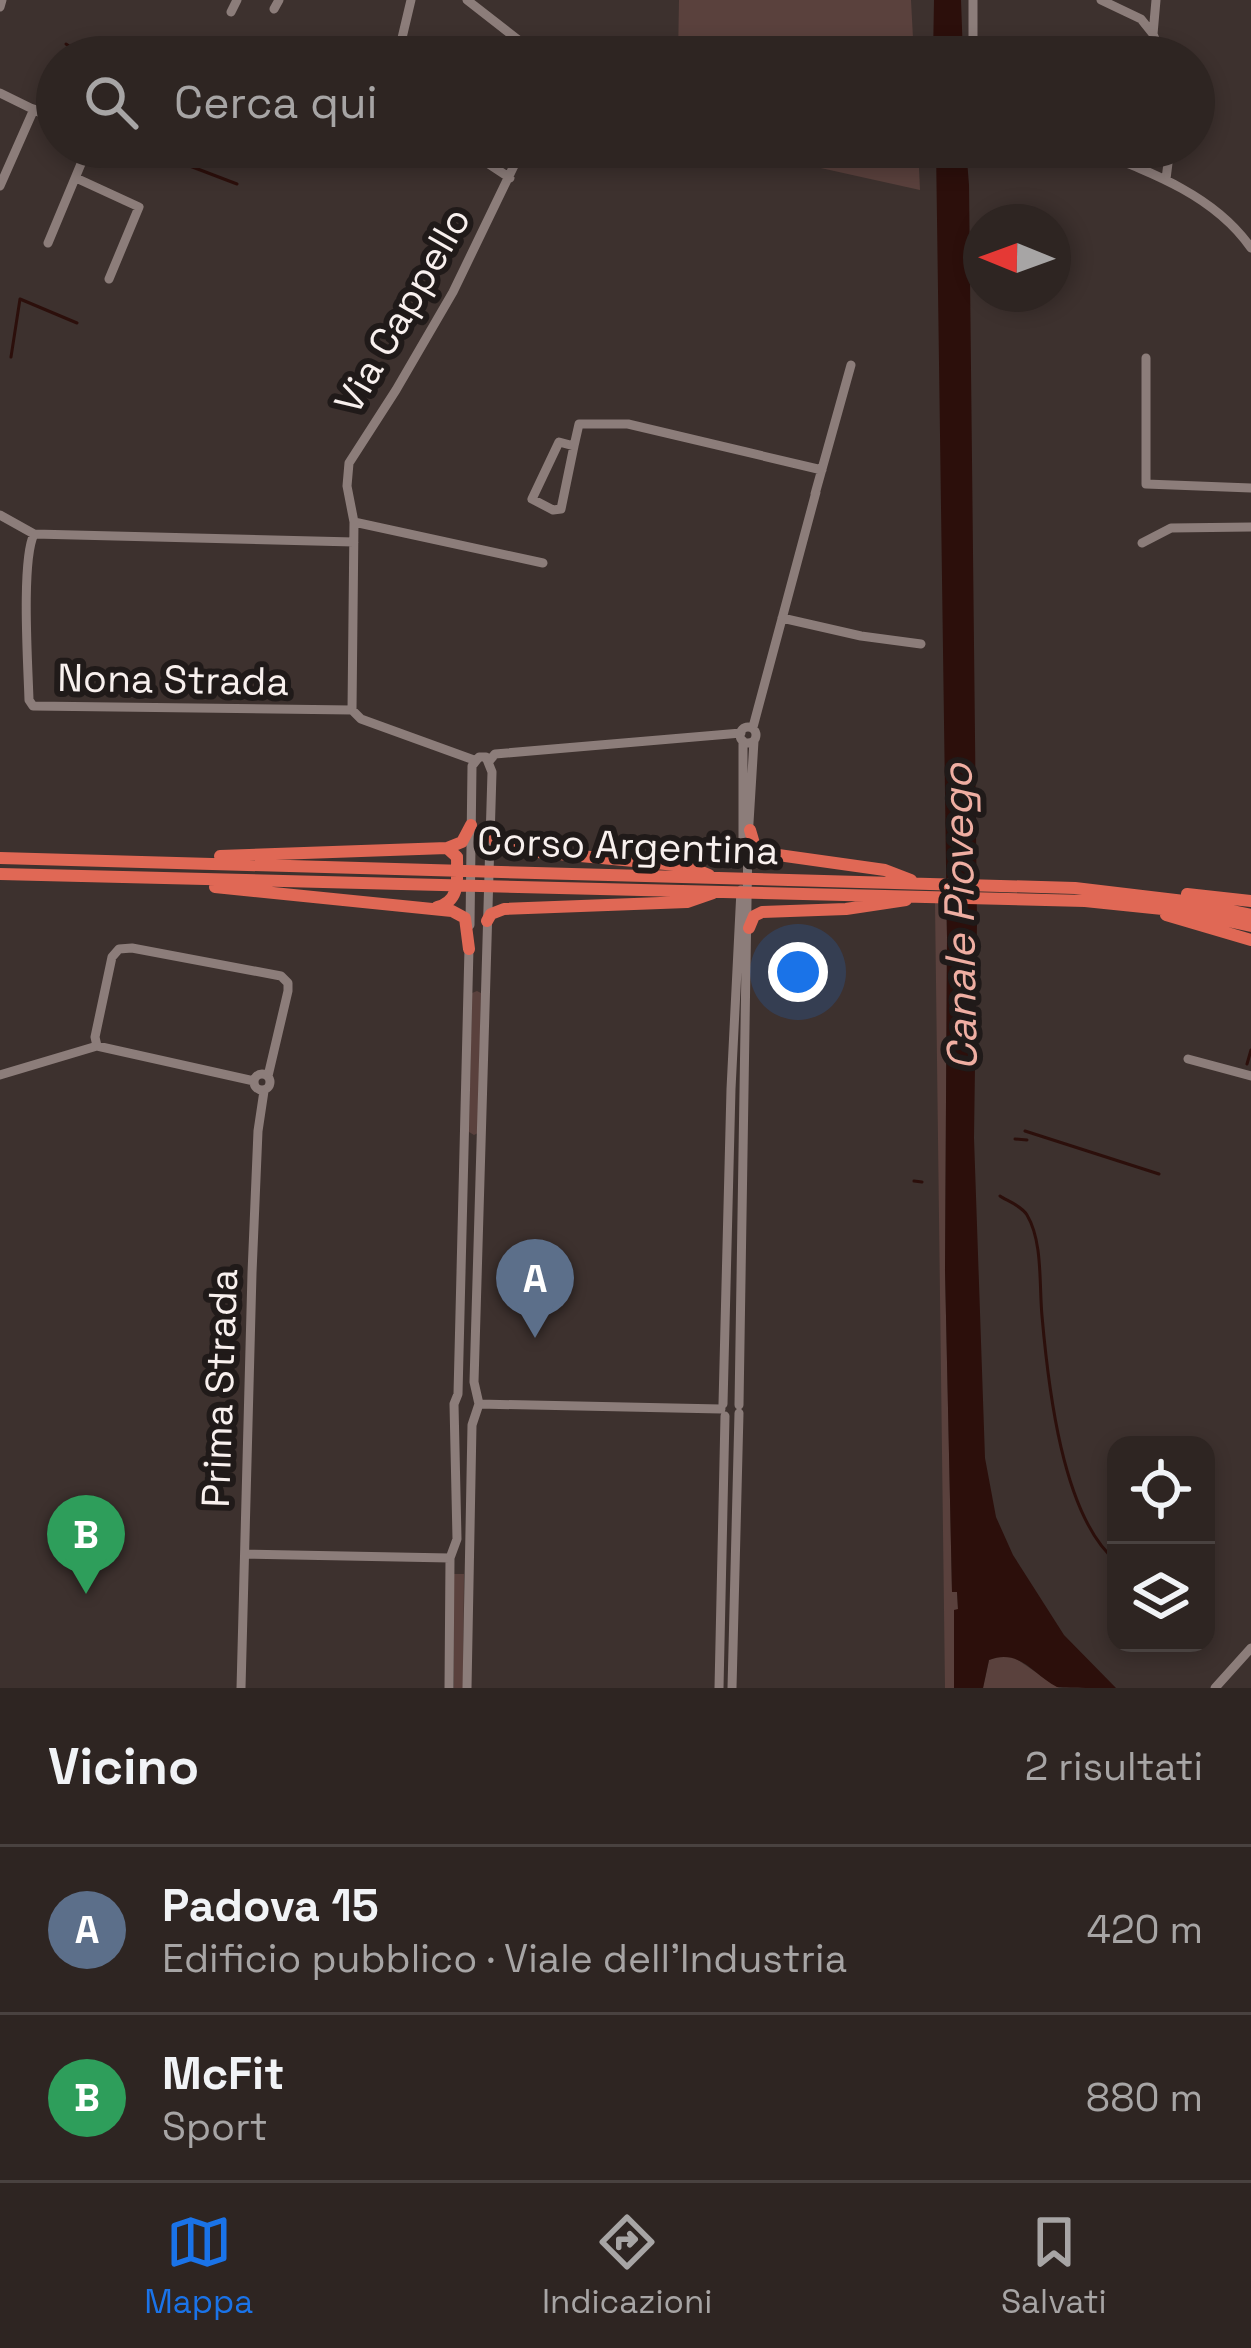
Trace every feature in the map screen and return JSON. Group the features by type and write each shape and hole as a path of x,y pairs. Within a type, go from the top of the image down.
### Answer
{"highway":[{"path":"132,862 315,850 447,848 462,842 471,825"},
{"path":"490,829 495,841 506,848 687,866 724,885"},
{"path":"750,830 755,847 764,854 885,870 921,889"},
{"path":"436,908 455,896 457,857 447,848"},
{"name":"Corso Argentina","path":"0,854 497,878 1105,890 1251,915"},
{"name":"Corso Argentina","path":"0,878 446,876"},
{"path":"130,878 461,913 469,949"},
{"path":"487,922 491,914 503,909 687,902 724,885"},
{"path":"749,928 762,912 886,905 921,889"},
{"path":"1105,890 1251,901"},
{"name":"Corso Argentina","path":"998,891 1130,904 1251,926"},
{"path":"1130,904 1251,940"}],"street":[{"path":"231,12 237,0"},
{"path":"402,36 411,0"},
{"path":"973,0 973,36"},
{"path":"1101,0 1141,19 1153,34"},
{"path":"1153,34 1156,0"},
{"path":"470,1 514,36"},
{"path":"0,93 34,109 0,186"},
{"path":"48,243 80,168"},
{"name":"Via Cappello","path":"495,168 510,178"},
{"name":"Via Cappello","path":"354,522 346,472 357,446 396,391 453,292 514,168"},
{"path":"1138,168 1181,186 1249,241"},
{"path":"1166,179 1167,168"},
{"path":"76,178 139,208 109,280"},
{"path":"1146,358 1146,484 1251,488"},
{"path":"467,1688 490,760 495,754 757,734 752,728 851,365"},
{"path":"574,446 559,442 532,499 537,503 561,508 579,424 628,424 822,470"},
{"path":"0,515 34,534 354,542"},
{"path":"352,710 354,522 543,563"},
{"path":"1142,543 1172,528 1251,526"},
{"name":"Nona Strada","path":"34,534 29,604 29,700 33,706 352,710 361,719 474,760"},
{"path":"782,618 861,637 921,644"},
{"path":"719,1688 723,1410 745,1114 750,830 746,738"},
{"path":"732,1688 739,1409 732,1085 746,738"},
{"path":"458,1394 474,760 490,760"},
{"name":"Prima Strada","path":"98,1046 95,1037 112,958 119,949 281,976 288,983 270,1085 264,1090 254,1233 241,1688"},
{"path":"0,1075 98,1046 254,1081"},
{"path":"1188,1059 1251,1076"},
{"path":"254,1081 259,1075 268,1076"},
{"path":"254,1081 256,1088 264,1090"},
{"path":"732,1085 738,1096 745,1096"},
{"path":"732,1119 736,1107 745,1114"},
{"path":"464,1144 482,1145"},
{"path":"462,1248 479,1248"},
{"path":"449,1688 454,1400 466,1390 476,1404"},
{"path":"723,1410 730,1400 739,1409"},
{"path":"476,1404 723,1410"},
{"path":"457,1411 466,1416 476,1404"},
{"path":"244,1554 452,1557 463,1548 470,1553"},
{"path":"452,1557 461,1570 468,1566"},
{"path":"1215,1688 1251,1648"}],"shaded area":[{"path":"679,0 911,0 913,36 678,36"},
{"path":"821,168 919,168 920,190"},
{"path":"935,903 946,903 947,937 945,1270 952,1591 957,1591 958,1610 954,1611 954,1688 945,1688"},
{"path":"472,993 481,993 478,1133 474,1135 469,1132"},
{"path":"454,1574 464,1574 463,1688 454,1688"},
{"path":"1012,1656 1059,1688 983,1688 989,1660"}],"water":[{"path":"934,0 961,0 962,36 933,36"},
{"name":"Canale Piovego","path":"936,168 968,168 963,312 970,312 977,921 974,1138 985,1458 996,1517 1013,1555 1064,1635 1116,1688 1057,1687 1018,1660 1000,1657 989,1660 983,1688 954,1688 954,1610 958,1609 957,1592 952,1592 945,1270 947,937"}],"waterway":[{"path":"195,168 237,184"},
{"path":"11,357 20,299 77,323"},
{"path":"1247,1064 1251,1050"},
{"path":"1025,1131 1159,1174"},
{"path":"1015,1139 1027,1140"},
{"path":"914,1181 922,1182"},
{"path":"1000,1196 1024,1211 1032,1226 1048,1377 1061,1447 1082,1513 1107,1550"}],"place":[{"name":"Padova 15","path":"535,1338"},
{"name":"McFit","path":"86,1594"}]}
